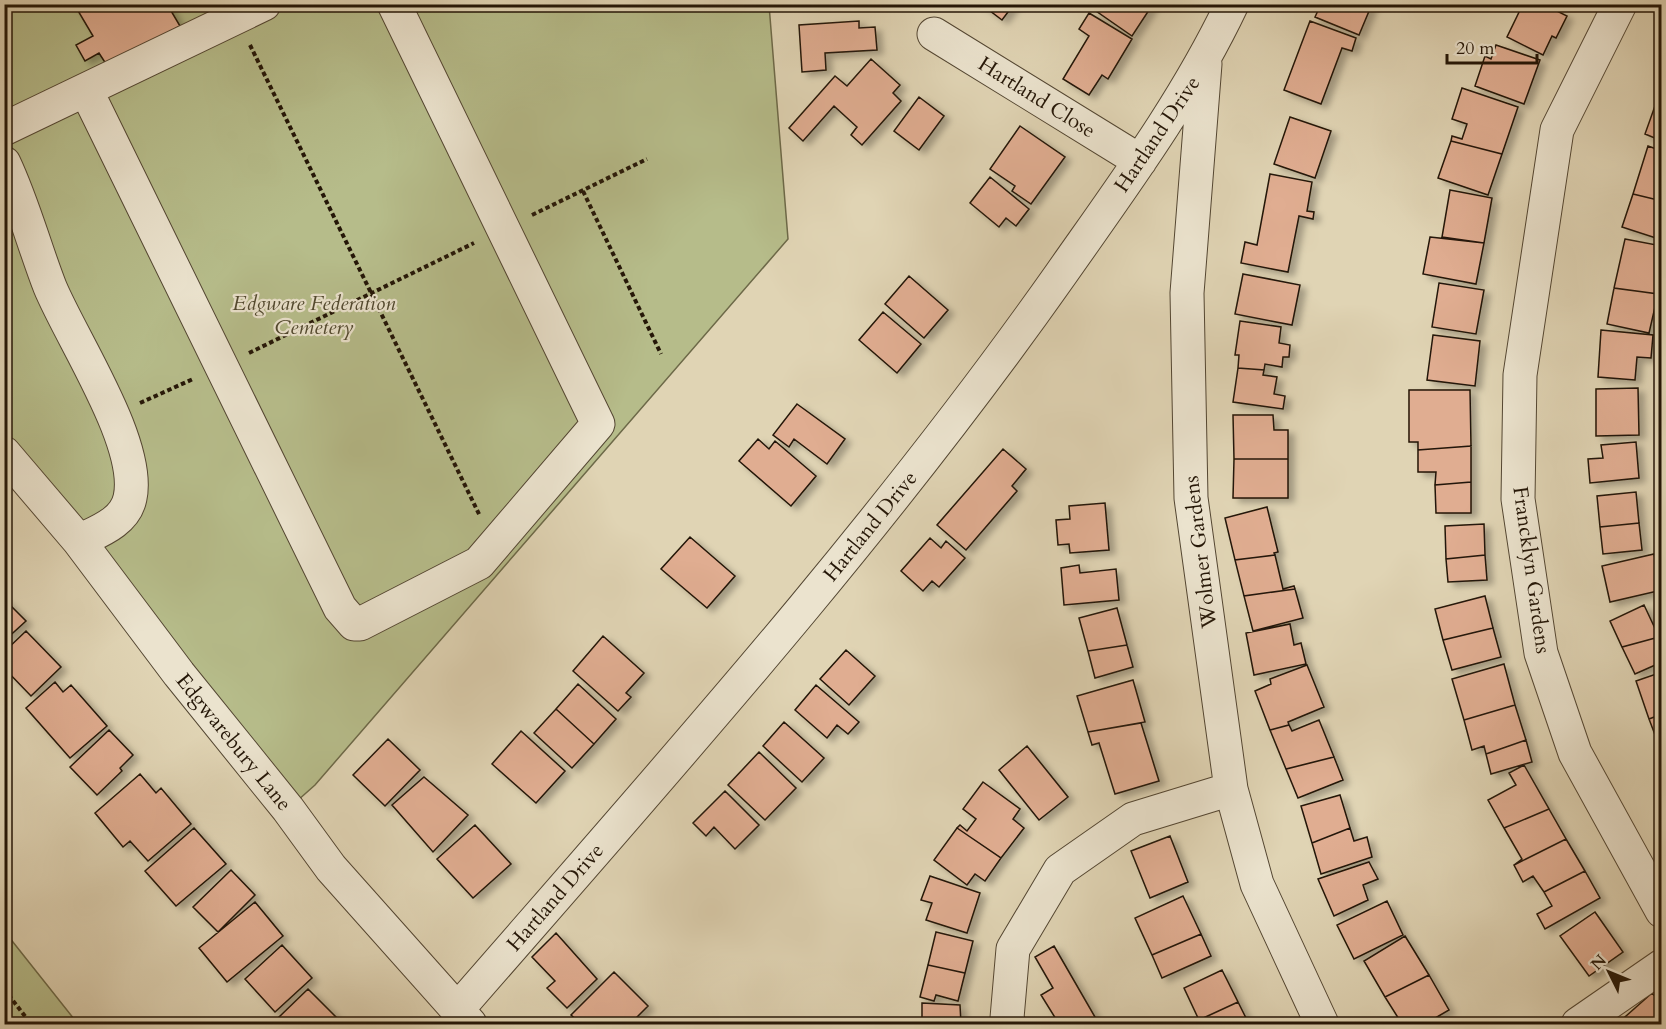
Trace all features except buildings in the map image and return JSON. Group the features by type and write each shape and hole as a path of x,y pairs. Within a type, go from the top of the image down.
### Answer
{"street":[{"path":"86,90 340,608 354,624 360,624 479,563 598,424 394,4"},
{"name":"Hartland Drive","path":"463,1017 783,635 990,375 1140,161 1206,60 1232,4"},
{"name":"Francklyn Gardens","path":"1620,4 1557,130 1520,375 1518,499 1541,652 1575,753 1662,911"},
{"path":"4,129 248,10"},
{"name":"Hartland Close","path":"934,34 1140,161"},
{"name":"Wolmer Gardens","path":"1206,60 1187,293 1191,498 1231,789 1257,884 1322,1024"},
{"path":"4,163 39,250 50,287 112,416 130,468 130,498 121,516 80,541"},
{"name":"Edgwarebury Lane","path":"4,453 80,541 179,674 288,809 331,868 463,1017"},
{"path":"1009,1024 1007,1018 1013,950 1060,870 1133,819 1231,789"},
{"path":"1578,1024 1662,966"}],"path":[{"path":"248,10 373,293 494,546"},
{"path":"112,416 222,366 647,159"},
{"path":"583,191 661,354"},
{"path":"4,989 31,1024"}],"green space":[{"name":"Edgware Federation Cemetery","path":"4,5 769,5 788,239 315,785 288,809 5,453"},
{"path":"5,932 78,1024 5,1024"}]}
